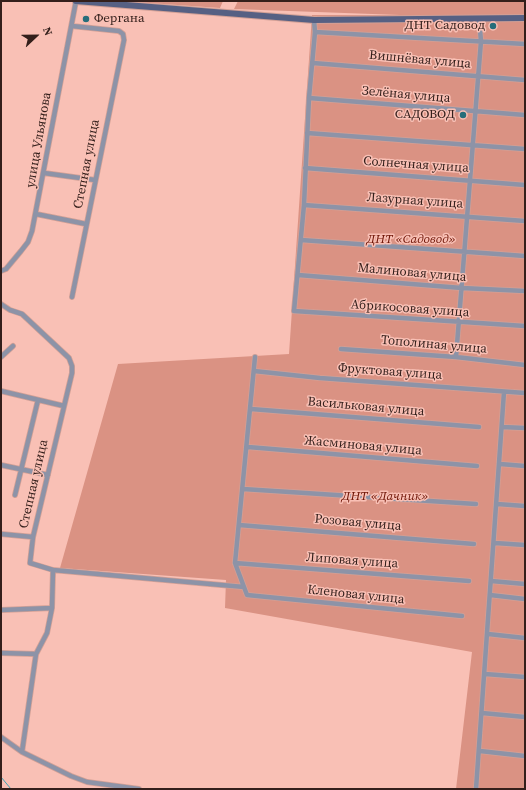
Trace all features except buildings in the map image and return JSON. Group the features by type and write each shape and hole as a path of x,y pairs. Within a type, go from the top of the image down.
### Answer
{"main road":[{"path":"76,1 314,20 525,18"}],"street":[{"name":"улица Ульянова","path":"1,271 6,269 28,242 36,214 76,1"},
{"path":"456,357 460,323 481,41 479,18"},
{"path":"298,275 304,205 309,98 315,32 314,20"},
{"name":"Степная улица","path":"72,26 118,31 123,34 124,40 72,298"},
{"path":"315,32 525,44"},
{"name":"Вишнёвая улица","path":"313,63 525,80"},
{"name":"Зелёная улица","path":"309,98 525,115"},
{"path":"307,133 525,149"},
{"name":"Солнечная улица","path":"305,168 525,185"},
{"path":"44,173 95,180"},
{"name":"Лазурная улица","path":"304,205 525,221"},
{"path":"36,214 86,224"},
{"path":"301,240 525,256"},
{"name":"Малиновая улица","path":"298,275 462,288 525,291"},
{"name":"Абрикосовая улица","path":"298,275 294,312 525,326"},
{"name":"Степная улица","path":"1,304 10,310 22,314 69,358 72,366 72,374 33,537 30,564 53,570"},
{"path":"1,357 13,346"},
{"name":"Тополиная улица","path":"341,349 456,357 525,365"},
{"path":"22,752 36,654 47,633 52,608 53,570 244,587 235,563 248,447 255,357"},
{"name":"Фруктовая улица","path":"254,371 320,378 525,394"},
{"path":"1,391 64,406"},
{"path":"476,789 495,543 496,504 504,392"},
{"path":"15,495 38,400"},
{"name":"Васильковая улица","path":"251,409 479,427"},
{"path":"502,427 525,428"},
{"name":"Жасминовая улица","path":"248,447 477,466"},
{"path":"500,464 525,466"},
{"path":"1,465 22,468 48,475"},
{"path":"243,489 476,504"},
{"path":"496,504 525,506"},
{"name":"Розовая улица","path":"240,525 474,544"},
{"path":"1,534 33,537"},
{"path":"495,543 525,545"},
{"name":"Липовая улица","path":"235,563 468,581"},
{"path":"491,581 525,584"},
{"name":"Кленовая улица","path":"244,587 247,595 462,616"},
{"path":"490,596 525,599"},
{"path":"1,610 52,608"},
{"path":"488,634 525,638"},
{"path":"1,653 36,654"},
{"path":"485,674 525,678"},
{"path":"482,713 525,717"},
{"path":"1,737 22,752 70,776 88,782 139,789"},
{"path":"480,751 525,756"}],"green space":[{"path":"121,1 223,1 220,8"},
{"path":"238,1 525,1 525,789 456,789 472,652 225,608 226,580 60,568 118,364 289,354 312,15 400,15 234,9"}],"waterway":[{"path":"1,777 11,789"}],"place":[{"name":"Фергана","path":"86,19"},
{"name":"ДНТ Садовод","path":"493,26"},
{"name":"САДОВОД","path":"463,115"}],"park label":[{"name":"ДНТ «Садовод»","path":"411,240"},
{"name":"ДНТ «Дачник»","path":"385,497"}]}
